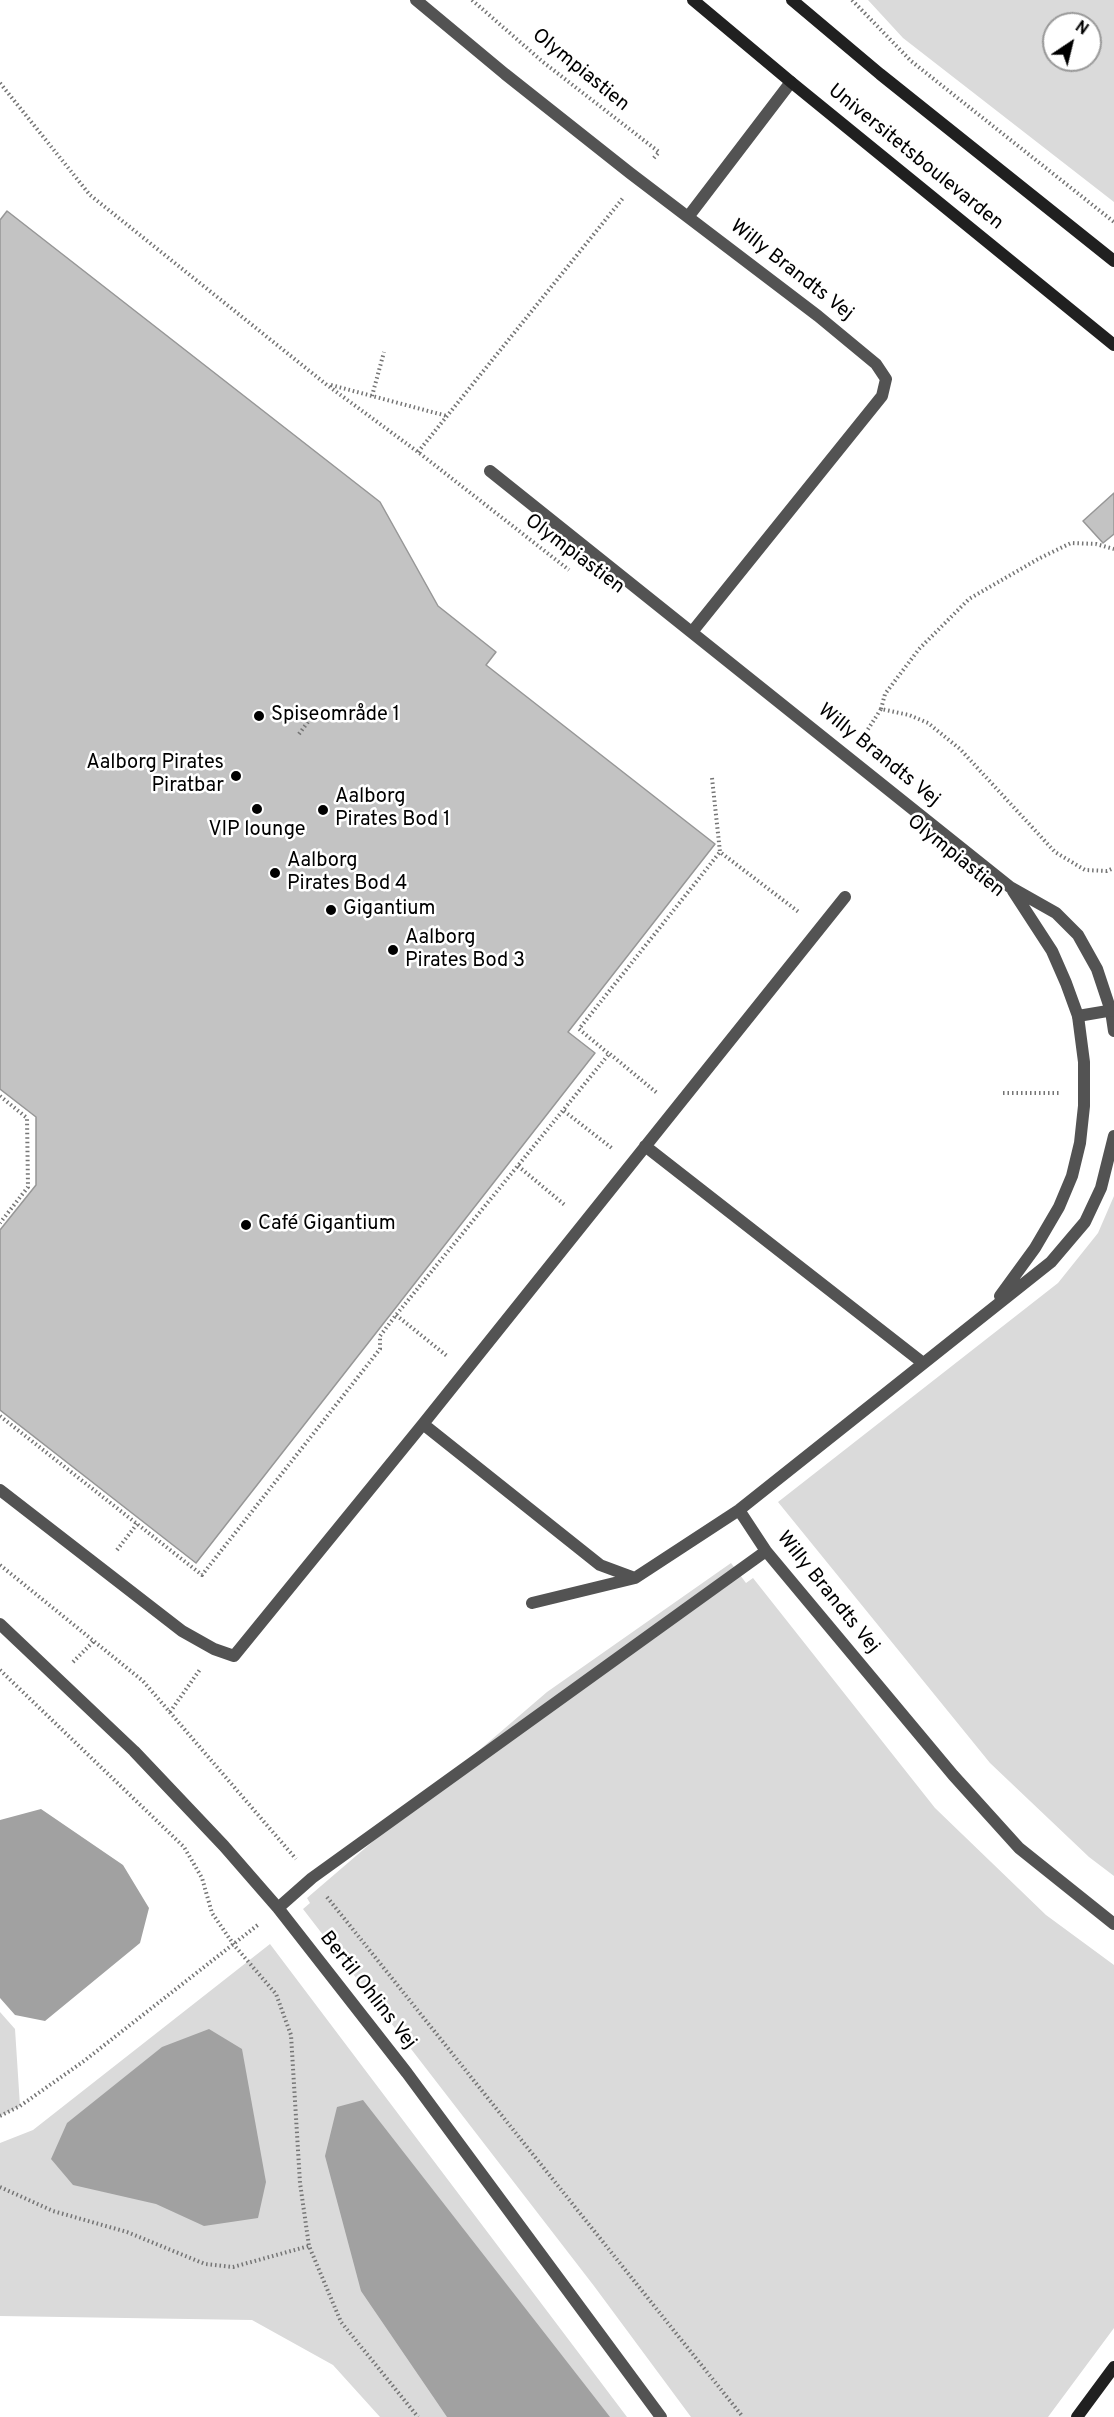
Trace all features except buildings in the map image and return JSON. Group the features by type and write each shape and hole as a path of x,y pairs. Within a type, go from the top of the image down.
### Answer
{"main road":[{"name":"Universitetsboulevarden","path":"693,0 1114,345"},
{"path":"792,0 880,74 1114,261"},
{"path":"1077,2417 1114,2367"}],"street":[{"name":"Willy Brandts Vej","path":"416,0 505,74 818,316 876,364 886,379 882,396 692,632"},
{"path":"688,217 791,82"},
{"name":"Willy Brandts Vej","path":"490,471 1010,887 1056,912 1077,935 1097,969 1113,1011 1114,1031"},
{"name":"Willy Brandts Vej","path":"989,1311 1035,1248 1059,1207 1072,1176 1080,1143 1084,1106 1084,1062 1078,1016 1052,951 1010,887"},
{"path":"0,1490 182,1631 214,1649 234,1656 845,897"},
{"path":"1078,1016 1113,1011"},
{"name":"Willy Brandts Vej","path":"1114,1136 1101,1188 1085,1222 1051,1262 740,1510 766,1551 953,1775 1012,1840 1114,1924"},
{"path":"645,1146 924,1363"},
{"path":"423,1424 600,1565 635,1578"},
{"path":"531,1603 635,1578 740,1510"},
{"path":"278,1908 312,1878 766,1551"},
{"name":"Bertil Ohlins Vej","path":"0,1624 134,1751 224,1846 278,1908 407,2073 661,2417"}],"path":[{"name":"Olympiastien","path":"472,0 543,62 659,152 418,452 572,572"},
{"path":"852,0 911,61 1114,222"},
{"path":"0,83 90,195 327,385 418,452"},
{"path":"372,396 384,352"},
{"path":"327,385 447,416"},
{"path":"849,758 881,709 885,694 919,649 969,599 1071,543 1096,544 1114,549"},
{"path":"881,709 909,715 928,723 946,736 1054,852 1085,870 1107,871 1114,868"},
{"path":"299,734 316,711"},
{"path":"649,1086 579,1029 720,852 711,778"},
{"path":"720,852 796,910"},
{"path":"0,1416 201,1575 380,1348 380,1336 396,1315 609,1054"},
{"path":"1062,1084 1061,1093 1065,1104 1084,1106"},
{"path":"1003,1093 1061,1093"},
{"path":"0,1096 27,1118 28,1187 0,1223"},
{"path":"564,1110 606,1144"},
{"path":"518,1166 561,1202"},
{"path":"396,1315 443,1353"},
{"path":"110,1559 137,1524"},
{"path":"0,1565 143,1681 170,1712 312,1878 742,2417"},
{"path":"170,1712 214,1649"},
{"path":"0,1670 184,1847 202,1878 212,1913 234,1946 276,1994 291,2035 300,2183 309,2246 340,2322 418,2417"},
{"path":"0,2116 20,2106 84,2061 234,1946 278,1908"},
{"path":"0,2187 53,2211 127,2232 205,2264 233,2267 309,2246"}],"shaded area":[{"path":"868,0 1114,0 1114,202 903,38"},
{"path":"1114,1196 1114,1876 1089,1857 990,1763 778,1502 1058,1283 1098,1233"},
{"path":"731,1563 746,1583 753,1578 935,1808 1046,1915 1114,1965 1114,2328 1048,2417 691,2417 594,2286 303,1909 310,1903 307,1898 547,1692"},
{"path":"41,1809 123,1865 149,1908 140,1943 45,2021 15,2015 0,1998 0,1820"},
{"path":"270,1944 627,2417 380,2417 333,2365 252,2320 0,2316 0,2143 33,2130"},
{"path":"0,2012 15,2029 20,2106 0,2116"},
{"path":"209,2029 242,2049 266,2182 258,2218 204,2226 156,2204 73,2185 51,2159 67,2123 162,2047"},
{"path":"363,2100 610,2417 447,2417 361,2291 325,2156 337,2107"}],"place":[{"name":"Spiseområde 1","path":"259,716"},
{"name":"Aalborg Pirates Piratbar","path":"236,776"},
{"name":"VIP lounge","path":"257,809"},
{"name":"Aalborg Pirates Bod 1","path":"323,810"},
{"name":"Aalborg Pirates Bod 4","path":"275,873"},
{"name":"Gigantium","path":"331,910"},
{"name":"Aalborg Pirates Bod 3","path":"393,950"},
{"name":"Café Gigantium","path":"246,1225"}]}
